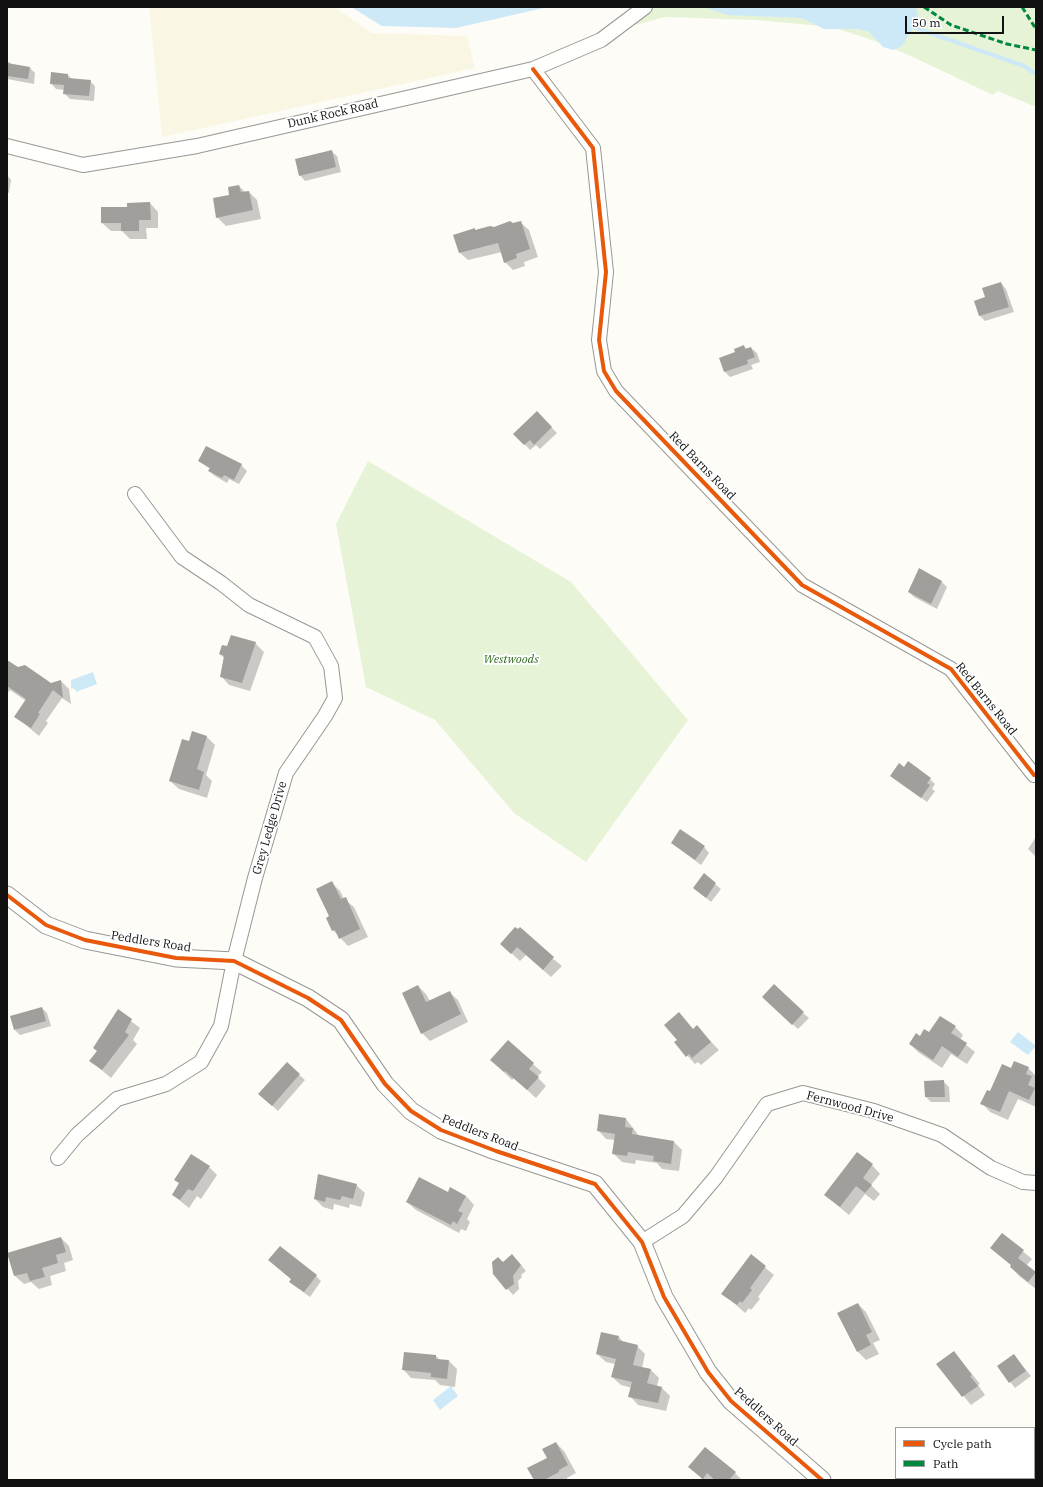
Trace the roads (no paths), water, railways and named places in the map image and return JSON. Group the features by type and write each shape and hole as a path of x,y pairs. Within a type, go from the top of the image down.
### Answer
{"street":[{"name":"Dunk Rock Road","path":"7,146 83,165 197,146 533,69 601,40 645,7"},
{"name":"Red Barns Road","path":"533,69 593,148 606,272 599,340 601,360 608,379 616,391 802,585 952,669 1034,775"},
{"name":"Grey Ledge Drive","path":"58,1158 76,1135 117,1099 166,1084 201,1062 221,1026 234,961 255,878 286,773 325,716 335,698 331,666 315,637 249,605 221,583 182,557 135,494"},
{"name":"Peddlers Road","path":"7,895 46,925 84,940 176,958 234,961 308,998 341,1020 385,1084 411,1111 441,1130 496,1151 595,1184 642,1242 664,1297 708,1372 731,1401 822,1480"},
{"name":"Fernwood Drive","path":"642,1242 683,1216 716,1177 767,1104 803,1093 874,1111 942,1134 991,1168 1023,1182 1036,1183"}],"water":[{"path":"351,7 548,7 456,28 382,26"},
{"path":"704,7 916,7 918,17 914,27 902,46 893,50 883,47 869,32 859,29 824,29 802,18 727,15"},
{"path":"93,672 97,684 76,692 75,689 71,688 71,680"},
{"path":"1018,1032 1036,1046 1028,1055 1010,1042"},
{"path":"451,1386 458,1396 440,1410 433,1400"}],"waterway":[{"path":"910,26 1024,66 1036,74"}],"park label":[{"name":"Westwoods","path":"511,660"}]}
